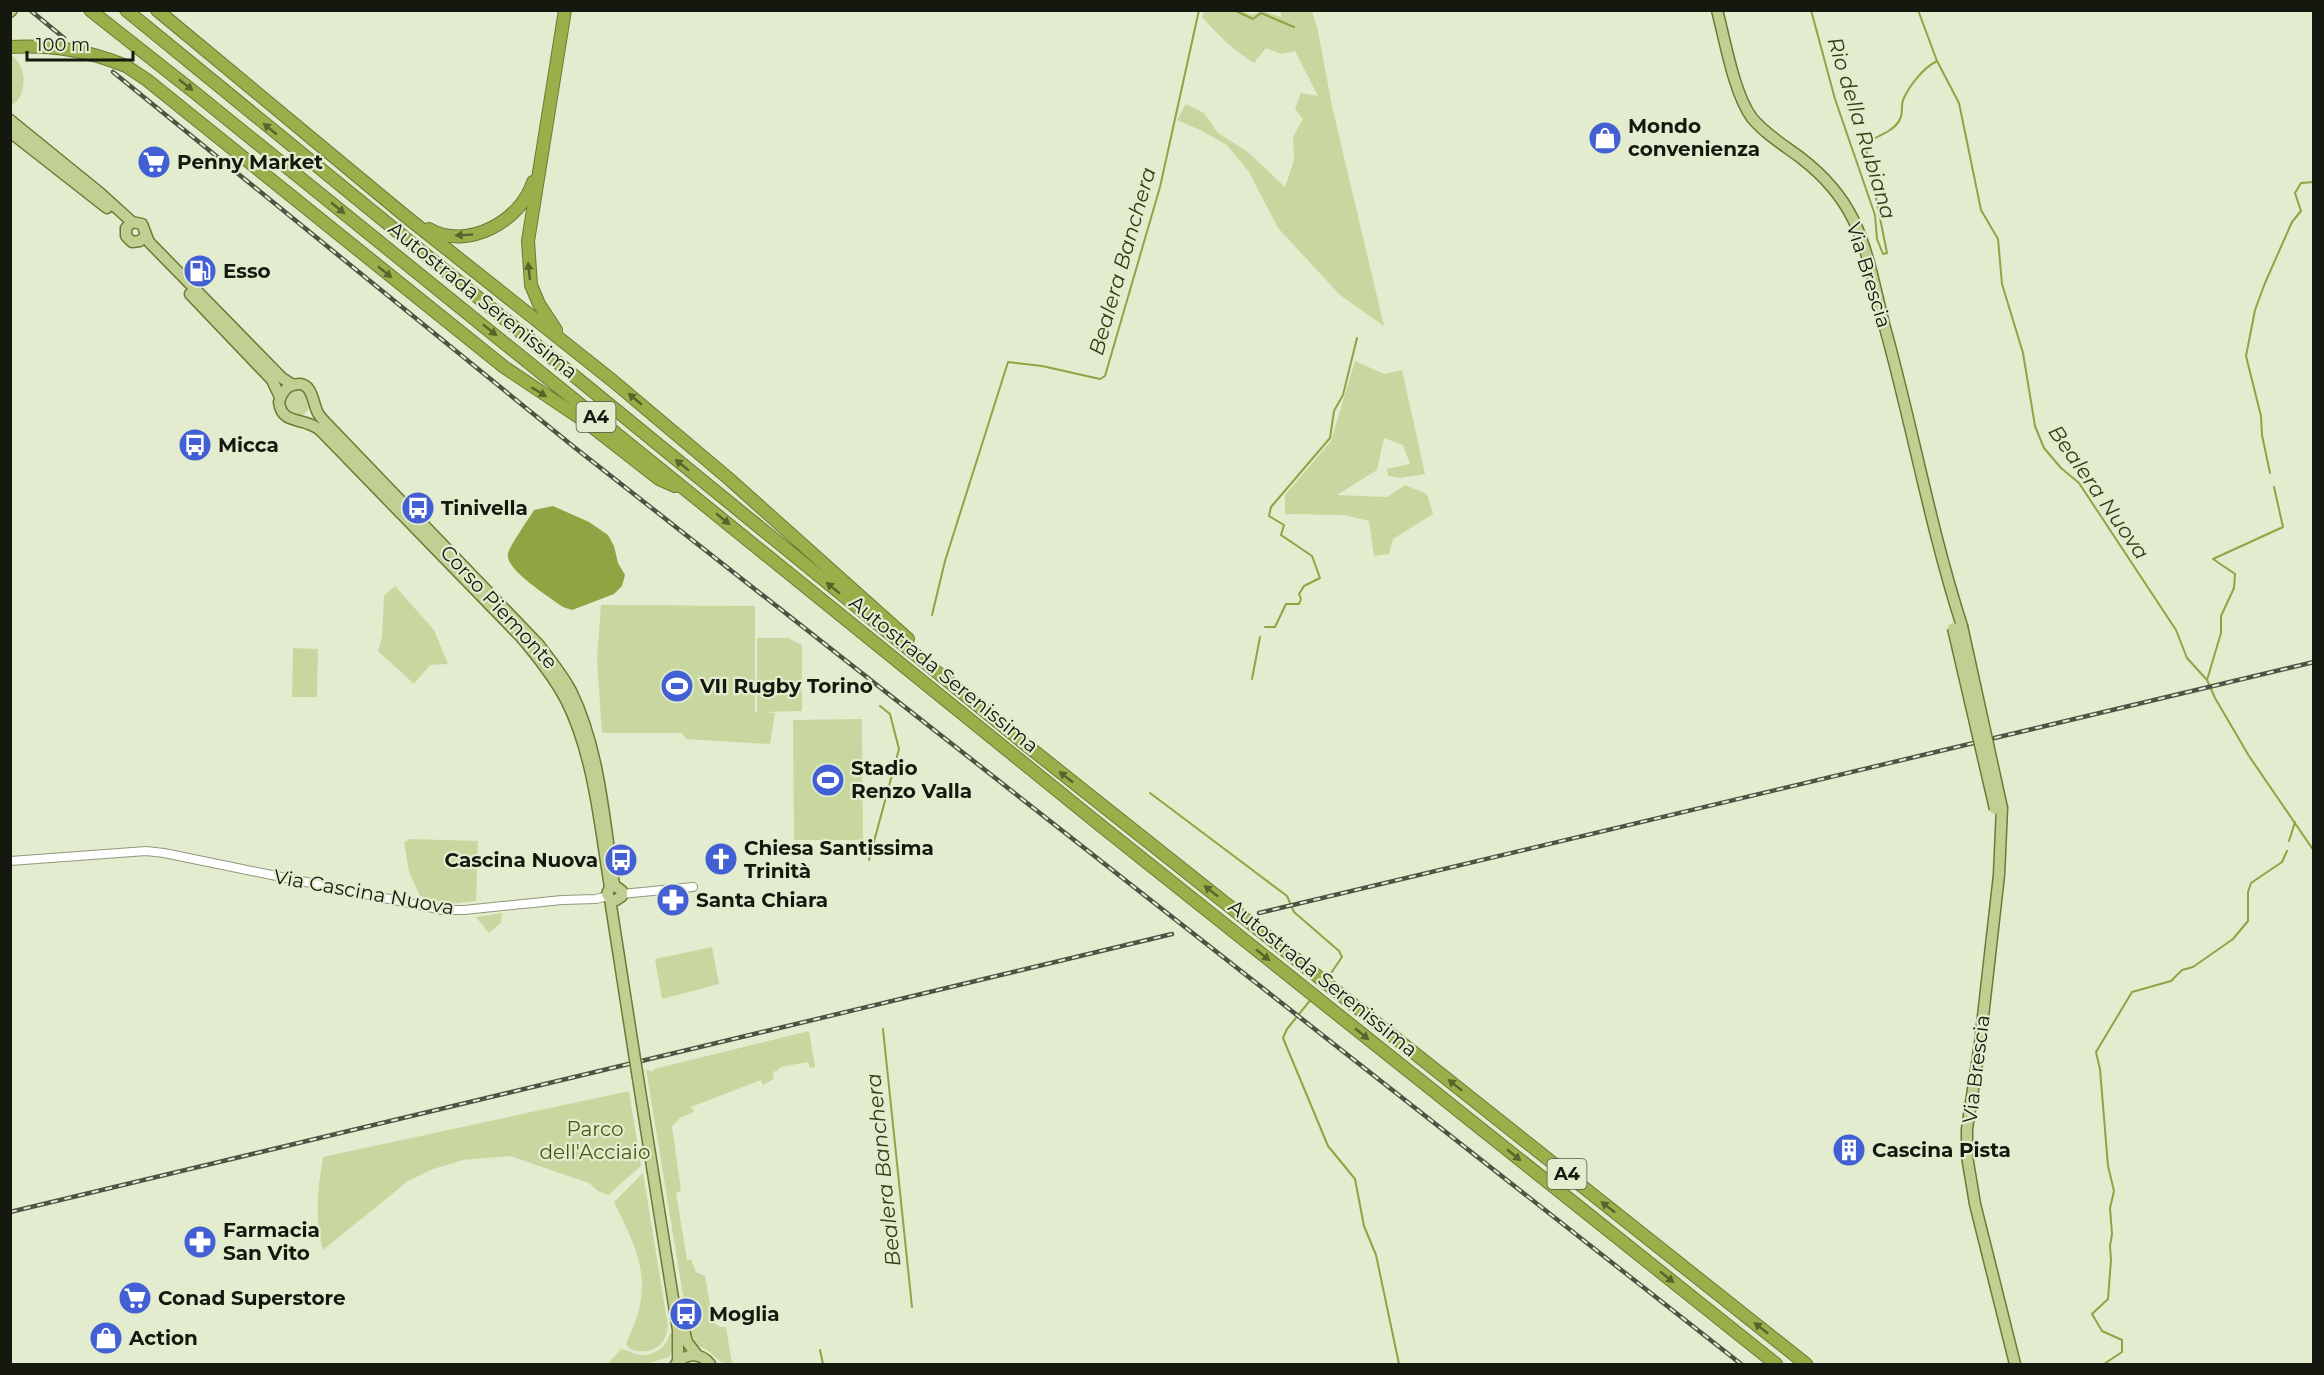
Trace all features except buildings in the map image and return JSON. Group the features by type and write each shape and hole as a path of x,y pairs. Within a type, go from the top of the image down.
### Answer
{"highway":[{"name":"Autostrada Serenissima","path":"90,10 1100,825 1776,1365"},
{"name":"Autostrada Serenissima","path":"126,10 1025,744 1806,1365"},
{"path":"156,10 404,215 613,381"},
{"path":"562,11 532,215 528,265 531,285 550,324 563,338 737,486 1025,744"},
{"path":"404,215 436,233 470,235 491,229 519,207 530,192 535,174 562,11"},
{"path":"10,47 45,46 78,50 126,66 147,80 504,368 586,422 659,479 692,494"}],"main road":[{"name":"Via Brescia","path":"1717,10 1740,94 1752,118 1839,192 1854,221 1889,340 1999,808 2001,842 1980,1043 1968,1130 1967,1156 1975,1204 2015,1365"},
{"path":"10,120 100,193 129,225 128,239 134,242 143,238 146,228 142,224 129,225 10,132"},
{"path":"143,238 282,378 293,385"},
{"path":"143,238 272,380 280,397 282,411 288,418 298,421 308,417 315,403 309,389 299,385 288,387 280,397"},
{"name":"Corso Piemonte","path":"315,403 317,411 326,423 539,645 562,676 571,692 592,751 613,894"},
{"name":"Corso Piemonte","path":"298,421 307,421 320,430 521,637 552,677 570,710 584,747 613,894"},
{"path":"613,894 678,1330 677,1363"},
{"path":"640,1071 685,1337 697,1355"},
{"path":"677,1363 690,1355 697,1355 710,1365"}],"street":[{"name":"Via Cascina Nuova","path":"10,861 155,852 453,911 693,887"}],"green space":[{"path":"1204,11 1241,11 1252,15 1263,11 1281,17 1281,11 1312,11 1384,326 1340,295 1278,228 1249,172 1227,145 1177,120 1186,104 1204,113 1218,133 1248,152 1285,187 1294,160 1293,137 1303,119 1295,109 1301,93 1318,96 1295,51 1282,54 1266,48 1254,63 1214,30 1202,17"},
{"path":"10,54 20,65 24,80 21,95 11,106"},
{"path":"1355,361 1384,374 1402,370 1425,474 1401,478 1388,476 1387,469 1410,464 1403,445 1384,438 1377,470 1337,495 1387,497 1405,485 1427,494 1433,514 1393,539 1389,554 1374,556 1369,521 1345,515 1285,514 1285,495 1331,441"},
{"path":"297,390 306,394 310,403 306,412 297,416 288,412 284,403 288,394"},
{"path":"395,586 434,630 448,664 430,665 414,684 378,651 382,637 384,596"},
{"name":"VII Rugby Torino","path":"601,605 755,606 755,712 757,712 757,638 788,638 802,645 802,711 761,712 775,713 770,744 686,739 682,733 602,733 597,659"},
{"path":"293,648 318,649 317,697 292,697"},
{"name":"Stadio Renzo Valla","path":"862,719 863,840 794,840 793,720"},
{"path":"410,839 478,841 476,901 449,904 420,896 409,872 404,842"},
{"path":"502,913 501,923 489,933 476,917"},
{"path":"712,947 719,984 662,999 655,959"},
{"path":"809,1031 815,1067 810,1068 808,1062 780,1067 773,1072 774,1079 763,1085 761,1080 691,1107 694,1112 680,1118 672,1126 681,1191 676,1193 687,1260 691,1260 696,1272 705,1276 713,1322 720,1327 726,1327 732,1364 721,1362 707,1350 695,1344 689,1332 646,1069 653,1072 654,1069"},
{"name":"Parco dell'Acciaio","path":"629,1091 641,1166 608,1195 598,1191 589,1183 510,1156 463,1160 433,1169 408,1181 323,1250 318,1227 318,1192 323,1157"},
{"path":"643,1173 668,1326 664,1339 656,1348 637,1351 630,1349 626,1344 638,1313 641,1297 640,1269 633,1242 614,1202"},
{"path":"672,1333 675,1345 669,1357 646,1364 608,1364 621,1349 640,1355 655,1352 663,1346"}],"shaded area":[{"path":"553,506 589,522 608,535 625,575 622,586 614,594 572,610 563,607 540,590 521,575 509,561 508,554 512,545 534,510"}],"waterway":[{"name":"Bealera Banchera","path":"932,615 945,561 1008,362 1042,366 1100,379 1105,376 1160,187 1199,10"},
{"name":"Bealera Banchera","path":"1234,10 1253,19 1261,13 1294,27"},
{"name":"Rio della Rubiana","path":"1811,10 1835,99 1875,215 1877,239 1883,254 1887,253 1865,143 1890,130 1898,123 1903,100 1909,89 1917,78 1937,61"},
{"name":"Bealera Nuova","path":"1918,10 1937,61 1959,103 1981,210 1998,239 2002,284 2023,353 2035,426 2044,448 2061,468 2079,483 2176,630 2187,658 2207,680 2249,756 2314,851"},
{"path":"2270,473 2262,435 2261,416 2246,356 2255,310 2265,283 2292,222 2301,211 2295,193 2301,183 2314,182"},
{"path":"1265,627 1275,627 1286,604 1299,604 1301,599 1299,594 1304,586 1320,578 1312,556 1281,535 1284,525 1269,516 1271,507 1330,438 1334,411 1343,395 1357,338"},
{"path":"2207,680 2221,633 2221,616 2234,588 2235,574 2213,559 2283,527 2274,487"},
{"path":"1252,679 1260,637"},
{"name":"Bealera Banchera","path":"869,860 899,749 890,714 880,706"},
{"path":"1150,793 1287,896 1294,912 1339,951 1342,957 1327,979"},
{"path":"2289,841 2295,822"},
{"path":"2104,1364 2122,1352 2122,1340 2102,1331 2092,1314 2108,1299 2112,1234 2110,1208 2114,1191 2108,1166 2100,1069 2096,1052 2132,992 2171,981 2182,970 2193,967 2233,939 2248,921 2248,892 2251,883 2282,862 2287,851"},
{"path":"1312,998 1287,1029 1283,1038 1328,1146 1355,1179 1364,1226 1376,1255 1399,1364"},
{"name":"Bealera Banchera","path":"883,1029 912,1307"},
{"name":"Bealera Banchera","path":"820,1350 823,1364"}],"railway":[{"path":"30,10 64,38"},
{"path":"113,72 574,447 1741,1364"},
{"path":"1259,913 2314,662"},
{"path":"10,1212 1172,934"}],"place":[{"name":"Mondo convenienza","path":"1605,138"},
{"name":"Penny Market","path":"154,162"},
{"name":"Esso","path":"200,271"},
{"name":"Micca","path":"195,445"},
{"name":"Tinivella","path":"418,508"},
{"name":"VII Rugby Torino","path":"677,686"},
{"name":"Stadio Renzo Valla","path":"828,780"},
{"name":"Chiesa Santissima Trinità","path":"721,859"},
{"name":"Cascina Nuova","path":"621,860"},
{"name":"Santa Chiara","path":"673,900"},
{"name":"Cascina Pista","path":"1849,1150"},
{"name":"Farmacia San Vito","path":"200,1242"},
{"name":"Conad Superstore","path":"135,1298"},
{"name":"Moglia","path":"686,1314"},
{"name":"Action","path":"106,1338"}]}
